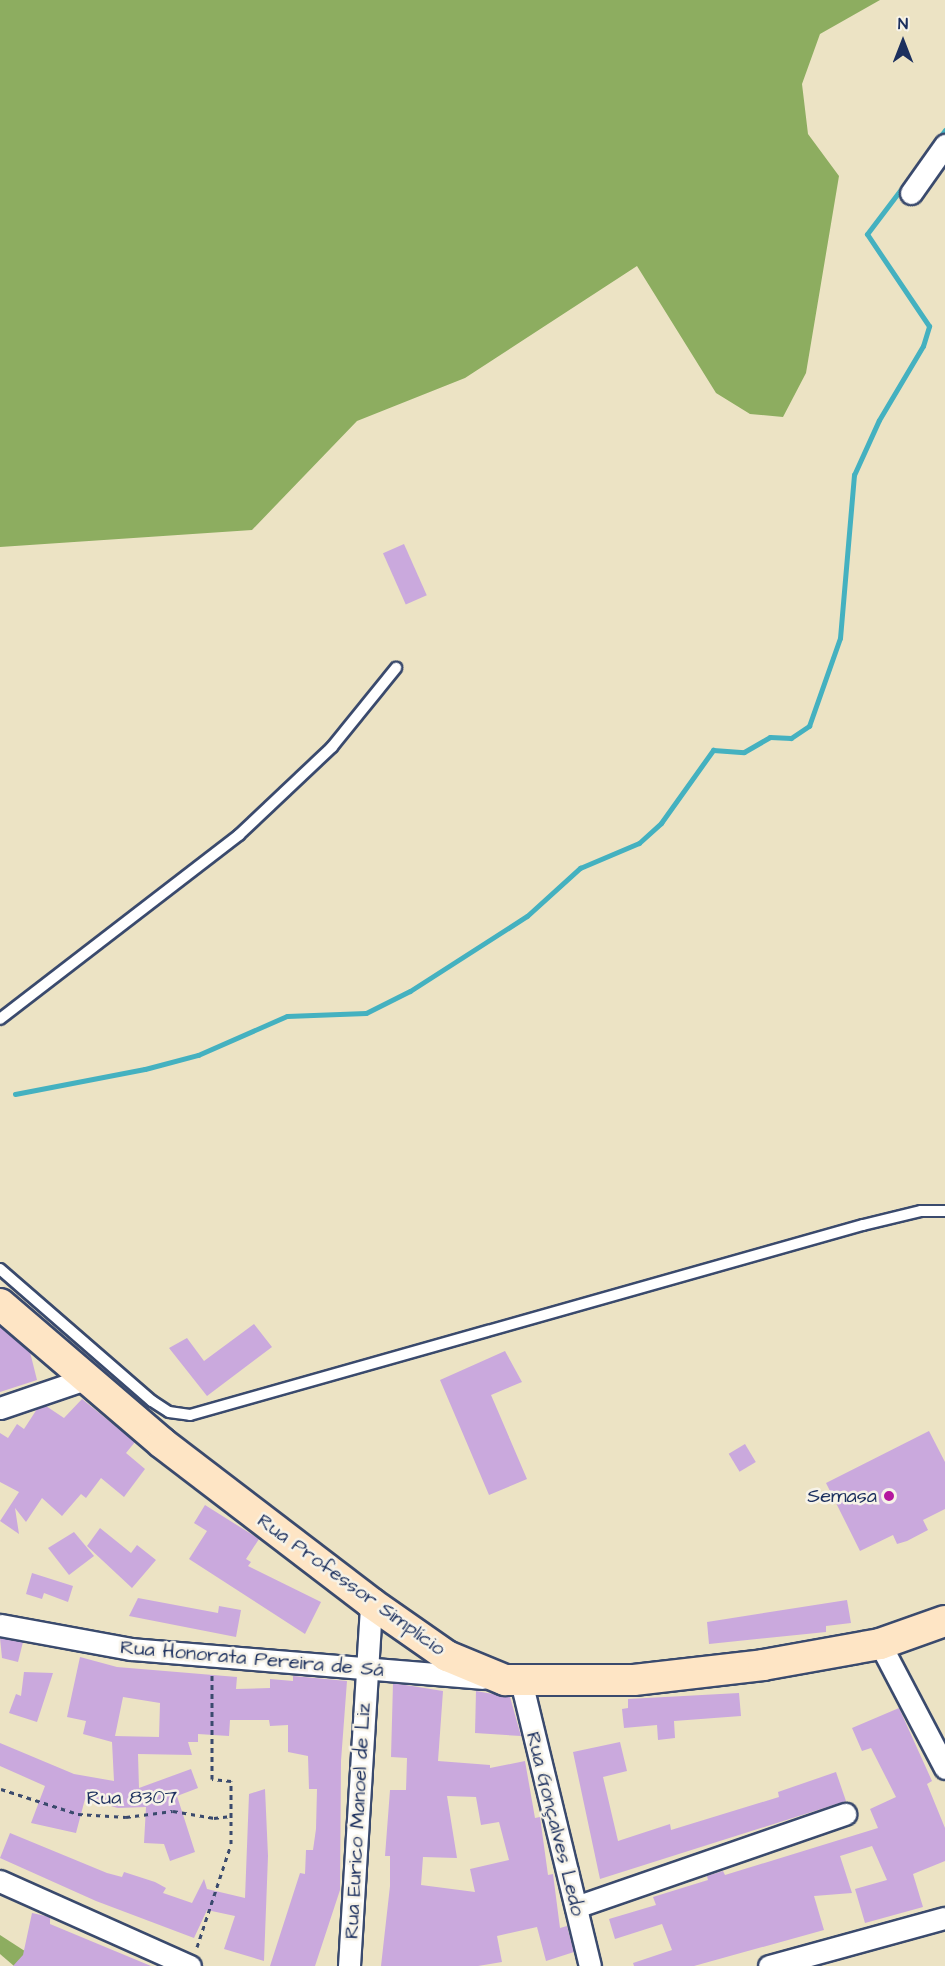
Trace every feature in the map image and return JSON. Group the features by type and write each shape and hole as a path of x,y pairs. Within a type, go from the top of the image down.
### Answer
{"street":[{"path":"911,193 945,146"},
{"name":"Rua Professor Simplício","path":"0,1304 85,1379 371,1604 447,1656 513,1681 634,1680 699,1674 880,1644 945,1621"},
{"path":"0,1408 85,1379"},
{"name":"Rua Eurico Manoel de Liz","path":"349,1966 371,1604"},
{"name":"Rua Honorata Pereira de Sá","path":"0,1625 111,1646 513,1681"},
{"path":"880,1644 945,1768"},
{"name":"Rua Gonçalves Ledo","path":"513,1681 576,1907 590,1966"},
{"path":"576,1907 845,1814"},
{"path":"0,1881 192,1961"},
{"path":"769,1966 945,1918"}],"lane":[{"path":"0,1019 239,835 332,747 396,669"},
{"path":"0,1269 152,1401 169,1412 190,1415 863,1225 921,1212 945,1212"}],"path":[{"path":"192,1961 230,1858 231,1781 212,1779 213,1656"},
{"name":"Rua 8307","path":"1,1789 78,1814 126,1817 173,1811 214,1818 231,1816"}],"green space":[{"path":"0,0 880,0 820,34 802,84 808,134 839,176 806,373 783,417 750,414 716,393 637,266 465,378 357,421 252,530 0,547"},
{"path":"0,1935 34,1957 14,1966 0,1954"}],"building":[{"path":"404,544 427,595 406,605 383,553"},
{"path":"254,1324 272,1347 207,1396 169,1348 187,1338 204,1361"},
{"path":"0,1327 30,1352 37,1380 0,1392"},
{"path":"505,1351 522,1382 491,1395 527,1479 489,1495 440,1380"},
{"path":"82,1399 135,1442 126,1453 145,1469 124,1497 101,1478 86,1498 81,1494 62,1516 42,1498 26,1522 15,1508 19,1534 0,1521 19,1492 0,1482 0,1433 8,1438 17,1424 24,1429 37,1409 46,1406 64,1418"},
{"name":"Semasa","path":"929,1431 945,1462 945,1509 923,1520 928,1530 907,1541 897,1544 893,1535 860,1551 826,1483"},
{"path":"745,1444 756,1462 740,1472 729,1454"},
{"path":"205,1505 259,1539 246,1559 251,1562 248,1566 321,1602 305,1634 189,1559 207,1531 194,1523"},
{"path":"100,1528 131,1553 137,1545 156,1560 132,1588 87,1546"},
{"path":"74,1532 94,1556 69,1575 48,1548"},
{"path":"32,1573 73,1586 68,1602 44,1593 42,1599 26,1594"},
{"path":"138,1598 218,1613 219,1606 241,1610 236,1637 129,1616"},
{"path":"847,1600 851,1623 826,1626 826,1632 709,1644 707,1622"},
{"path":"0,1638 23,1642 18,1662 2,1658"},
{"path":"80,1657 117,1667 237,1677 236,1689 270,1688 270,1679 293,1681 293,1676 347,1681 341,1761 340,1890 315,1966 270,1966 300,1873 305,1874 306,1850 313,1850 316,1829 317,1789 309,1789 308,1756 288,1752 288,1725 270,1726 269,1720 230,1720 229,1736 198,1734 198,1742 188,1742 192,1755 138,1754 139,1788 191,1769 198,1788 177,1796 195,1852 170,1861 164,1844 144,1843 146,1807 118,1808 85,1799 76,1833 31,1823 45,1786 0,1766 0,1743 74,1774 114,1781 112,1742 83,1734 86,1721 67,1717","holes":["123,1697 160,1703 159,1737 115,1736"]},
{"path":"24,1672 53,1673 37,1722 9,1713 16,1694 21,1696"},
{"path":"393,1683 443,1691 438,1761 490,1765 490,1768 525,1761 535,1818 540,1817 548,1875 553,1874 560,1928 567,1926 574,1952 546,1961 537,1927 497,1936 502,1962 478,1966 381,1966 390,1886 390,1856 385,1856 390,1790 406,1790 407,1758 391,1757","holes":["447,1796 476,1797 481,1825 499,1822 509,1860 470,1869 475,1892 421,1885 423,1857 457,1858"]},
{"path":"476,1691 510,1697 521,1736 475,1733"},
{"path":"739,1693 741,1716 674,1721 675,1738 658,1740 657,1725 624,1728 622,1709 628,1708 628,1699"},
{"path":"899,1708 932,1781 927,1784 945,1828 945,1861 913,1874 923,1907 865,1923 855,1889 887,1880 872,1846 840,1856 852,1893 814,1896 824,1930 694,1966 634,1966 633,1963 672,1950 662,1924 615,1939 609,1919 656,1905 653,1897 708,1880 707,1876 723,1871 725,1875 878,1828 870,1809 896,1797 871,1748 862,1751 852,1728"},
{"path":"620,1742 627,1771 603,1777 618,1841 670,1824 671,1830 779,1797 778,1792 836,1772 846,1801 600,1879 573,1752"},
{"path":"265,1789 268,1856 264,1961 224,1949 235,1916 207,1910 194,1938 96,1901 0,1858 10,1833 107,1873 122,1877 124,1872 155,1882 166,1888 163,1893 192,1903 204,1879 207,1889 245,1898 249,1794"},
{"path":"32,1913 50,1917 50,1924 151,1966 13,1966 23,1955"}],"waterway":[{"path":"937,141 945,130"},
{"path":"15,1094 145,1069 198,1055 287,1016 366,1013 410,991 527,916 580,868 639,843 661,823 713,750 744,752 770,737 791,738 809,726 840,638 854,475 879,420 923,346 929,326 867,234 908,180"}],"place":[{"name":"Semasa","path":"889,1496"}]}
